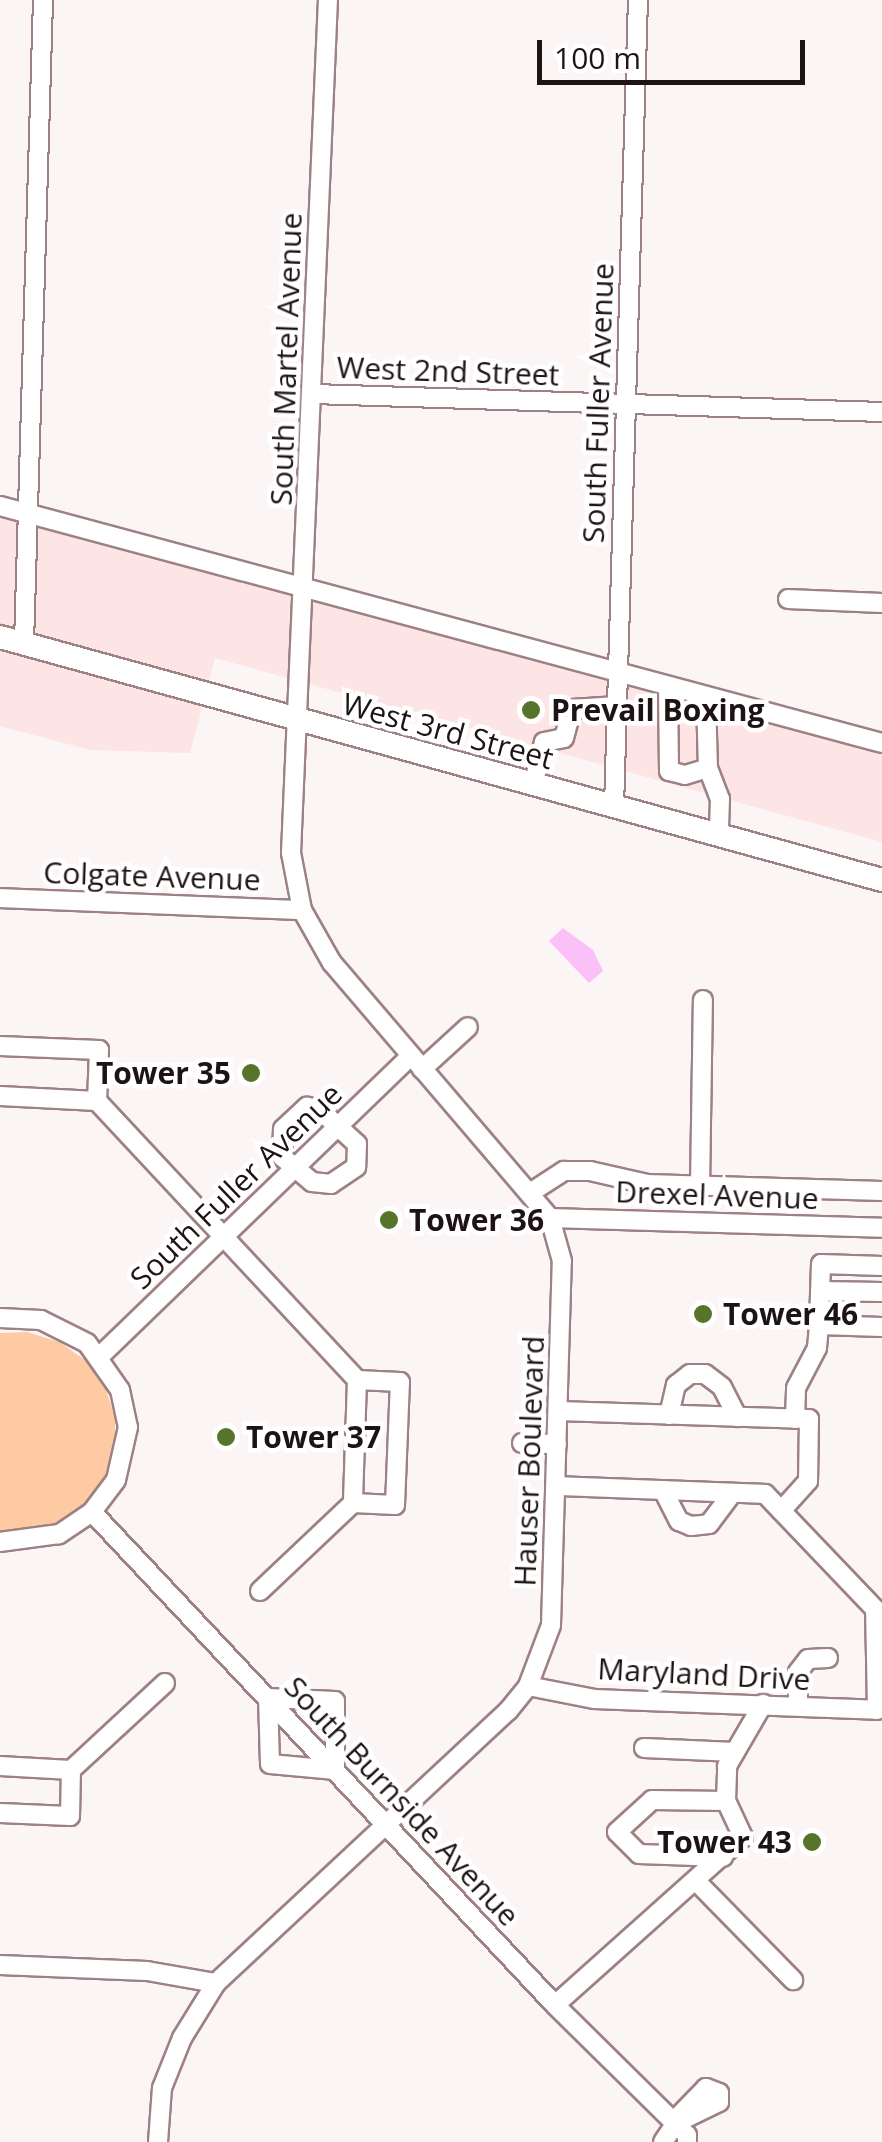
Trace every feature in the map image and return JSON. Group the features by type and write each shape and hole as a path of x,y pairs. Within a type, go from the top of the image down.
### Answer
{"main road":[{"name":"West 3rd Street","path":"0,637 882,880"}],"street":[{"path":"24,644 44,0"},
{"name":"South Martel Avenue","path":"296,721 328,0"},
{"name":"South Fuller Avenue","path":"614,807 638,0"},
{"name":"West 2nd Street","path":"313,394 882,412"},
{"path":"0,506 303,584 668,688 882,744"},
{"path":"788,600 882,603"},
{"path":"668,688 669,771 684,776 708,768"},
{"path":"706,698 708,768 720,799 719,836"},
{"path":"533,785 544,742 564,738 572,709 617,706"},
{"name":"Hauser Boulevard","path":"158,2142 162,2088 182,2038 216,1984 528,1686 551,1625 562,1261 550,1218 533,1190 416,1063 332,963 302,910 291,853 296,721"},
{"name":"Colgate Avenue","path":"0,898 302,910"},
{"path":"700,1186 703,1000"},
{"name":"South Fuller Avenue","path":"100,1356 337,1127 468,1027"},
{"path":"0,1046 99,1050 97,1101 356,1380 400,1382 395,1506 352,1503"},
{"path":"0,1096 97,1101"},
{"path":"307,1108 321,1110 337,1127 358,1144 356,1167 331,1184 293,1169 282,1157 282,1129 307,1108"},
{"path":"533,1190 564,1172 700,1186 882,1191"},
{"name":"Drexel Avenue","path":"550,1218 882,1228"},
{"path":"795,1419 796,1388 817,1348 821,1264 882,1266"},
{"path":"820,1290 882,1292"},
{"path":"0,1318 57,1325 100,1356 120,1390 128,1427 122,1466 92,1512 59,1534 0,1542"},
{"path":"819,1326 882,1327"},
{"path":"666,1414 676,1385 704,1374 722,1386 736,1417"},
{"path":"260,1591 352,1503 356,1380"},
{"path":"558,1411 810,1419 808,1481 780,1511"},
{"path":"522,1442 557,1444"},
{"path":"556,1486 765,1494 878,1606 881,1658"},
{"path":"663,1490 679,1521 692,1526 709,1524 732,1493"},
{"name":"South Burnside Avenue","path":"92,1512 556,2005 675,2122 687,2142"},
{"path":"798,1706 798,1672 808,1659 828,1658"},
{"name":"Maryland Drive","path":"528,1686 594,1699 877,1710 881,1658"},
{"path":"0,1813 70,1816 72,1770 165,1683"},
{"path":"268,1698 335,1701 335,1770 270,1764 268,1698"},
{"path":"556,2005 742,1838 726,1801 727,1766 763,1704"},
{"path":"644,1748 735,1752"},
{"path":"0,1766 72,1770"},
{"path":"723,1857 639,1854 617,1832 652,1800 726,1801"},
{"path":"696,1880 792,1980"},
{"path":"0,1965 147,1971 216,1984"},
{"path":"663,2142 675,2122"}],"shaded area":[{"path":"0,510 882,743 882,842 215,658 190,753 90,750 0,726"},
{"path":"563,928 593,950 603,971 589,983 549,941"},
{"path":"27,1332 59,1342 85,1360 105,1387 115,1417 115,1450 106,1481 87,1507 57,1528 0,1536 0,1333"}],"place":[{"name":"Prevail Boxing","path":"531,710"},
{"name":"Tower 35","path":"251,1073"},
{"name":"Tower 36","path":"389,1220"},
{"name":"Tower 46","path":"703,1314"},
{"name":"Tower 37","path":"226,1437"},
{"name":"Tower 43","path":"812,1842"}]}
